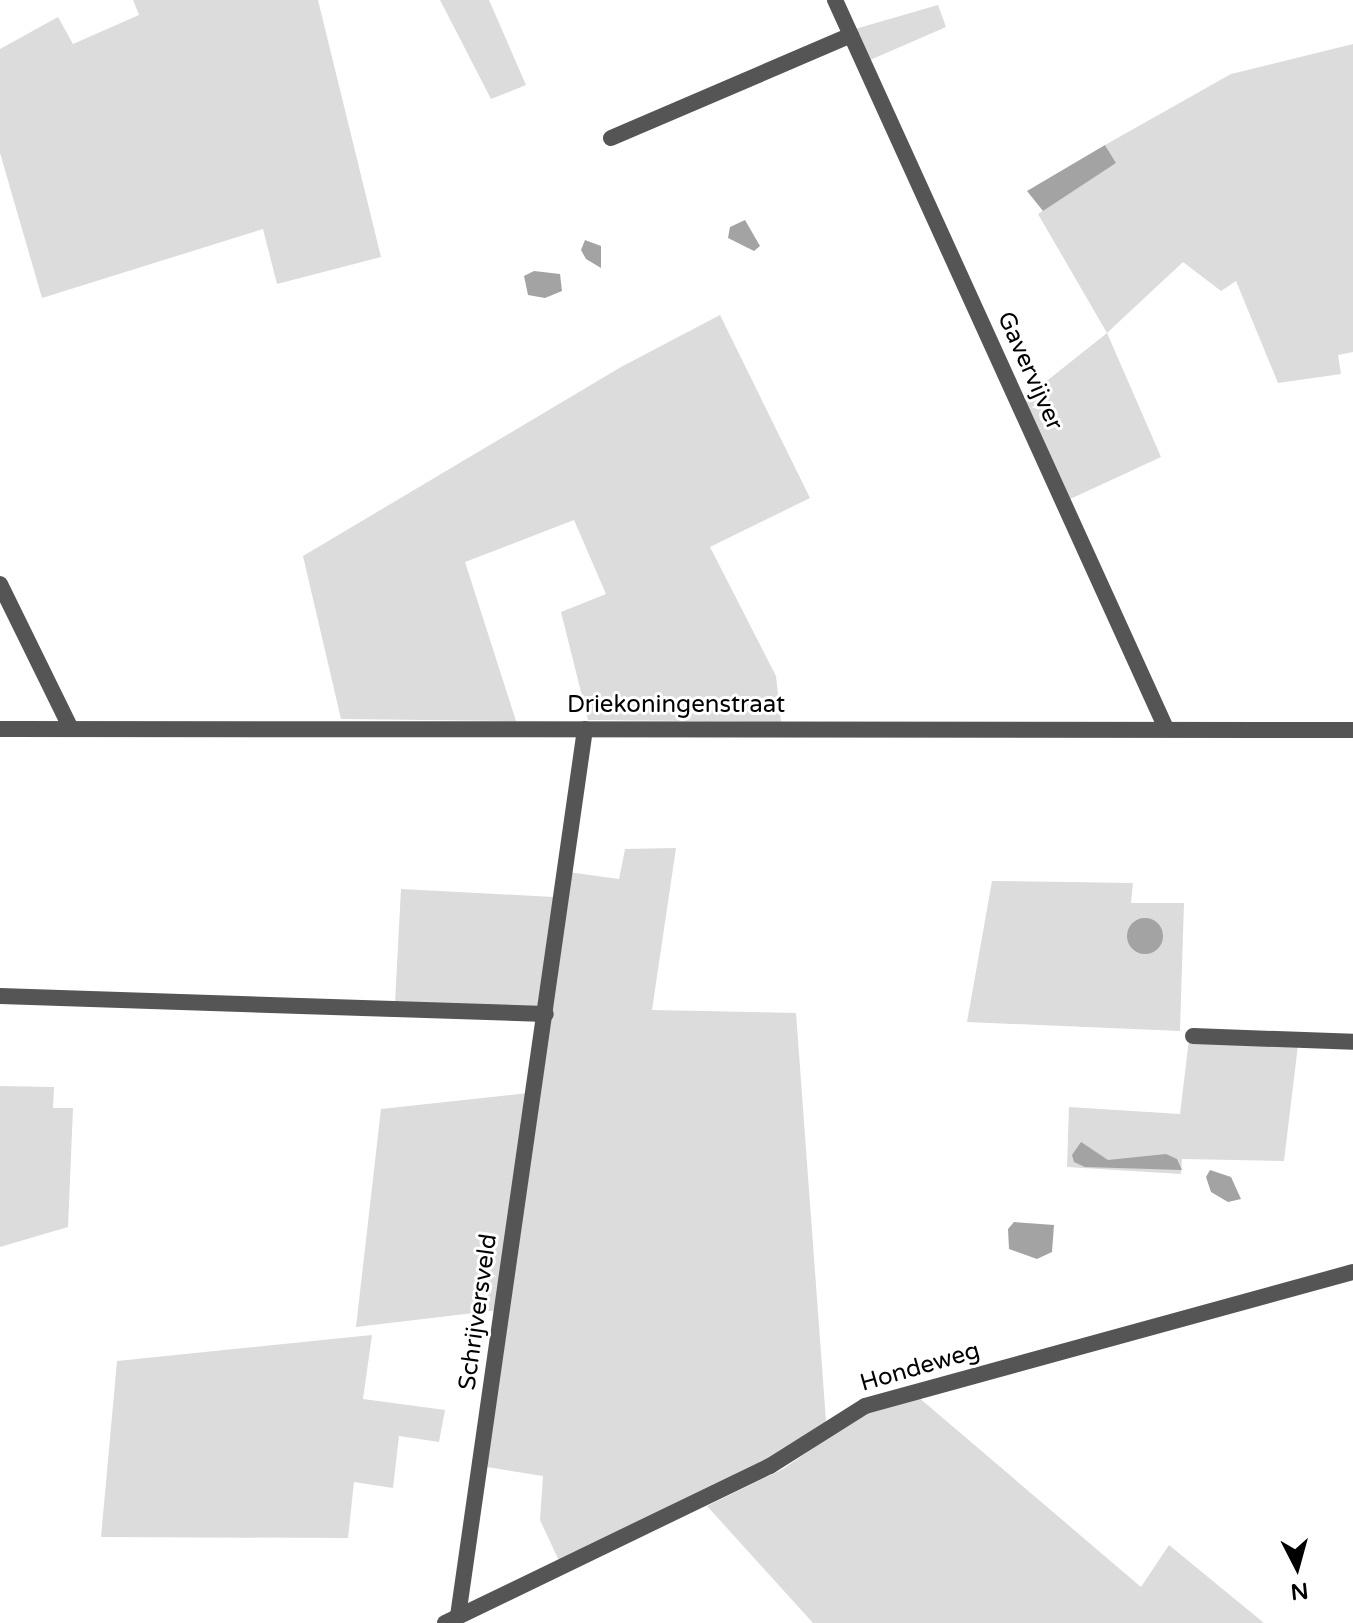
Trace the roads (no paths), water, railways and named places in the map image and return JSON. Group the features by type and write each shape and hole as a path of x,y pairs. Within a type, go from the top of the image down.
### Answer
{"street":[{"name":"Gavervijver","path":"835,0 1165,726"},
{"path":"611,138 851,35"},
{"path":"0,584 71,729"},
{"name":"Driekoningenstraat","path":"0,729 1165,726 1353,730"},
{"name":"Schrijversveld","path":"451,1620 546,1014 585,729"},
{"path":"0,996 546,1014"},
{"path":"1193,1036 1353,1042"},
{"name":"Hondeweg","path":"451,1620 770,1466 865,1406 1353,1272"}]}
